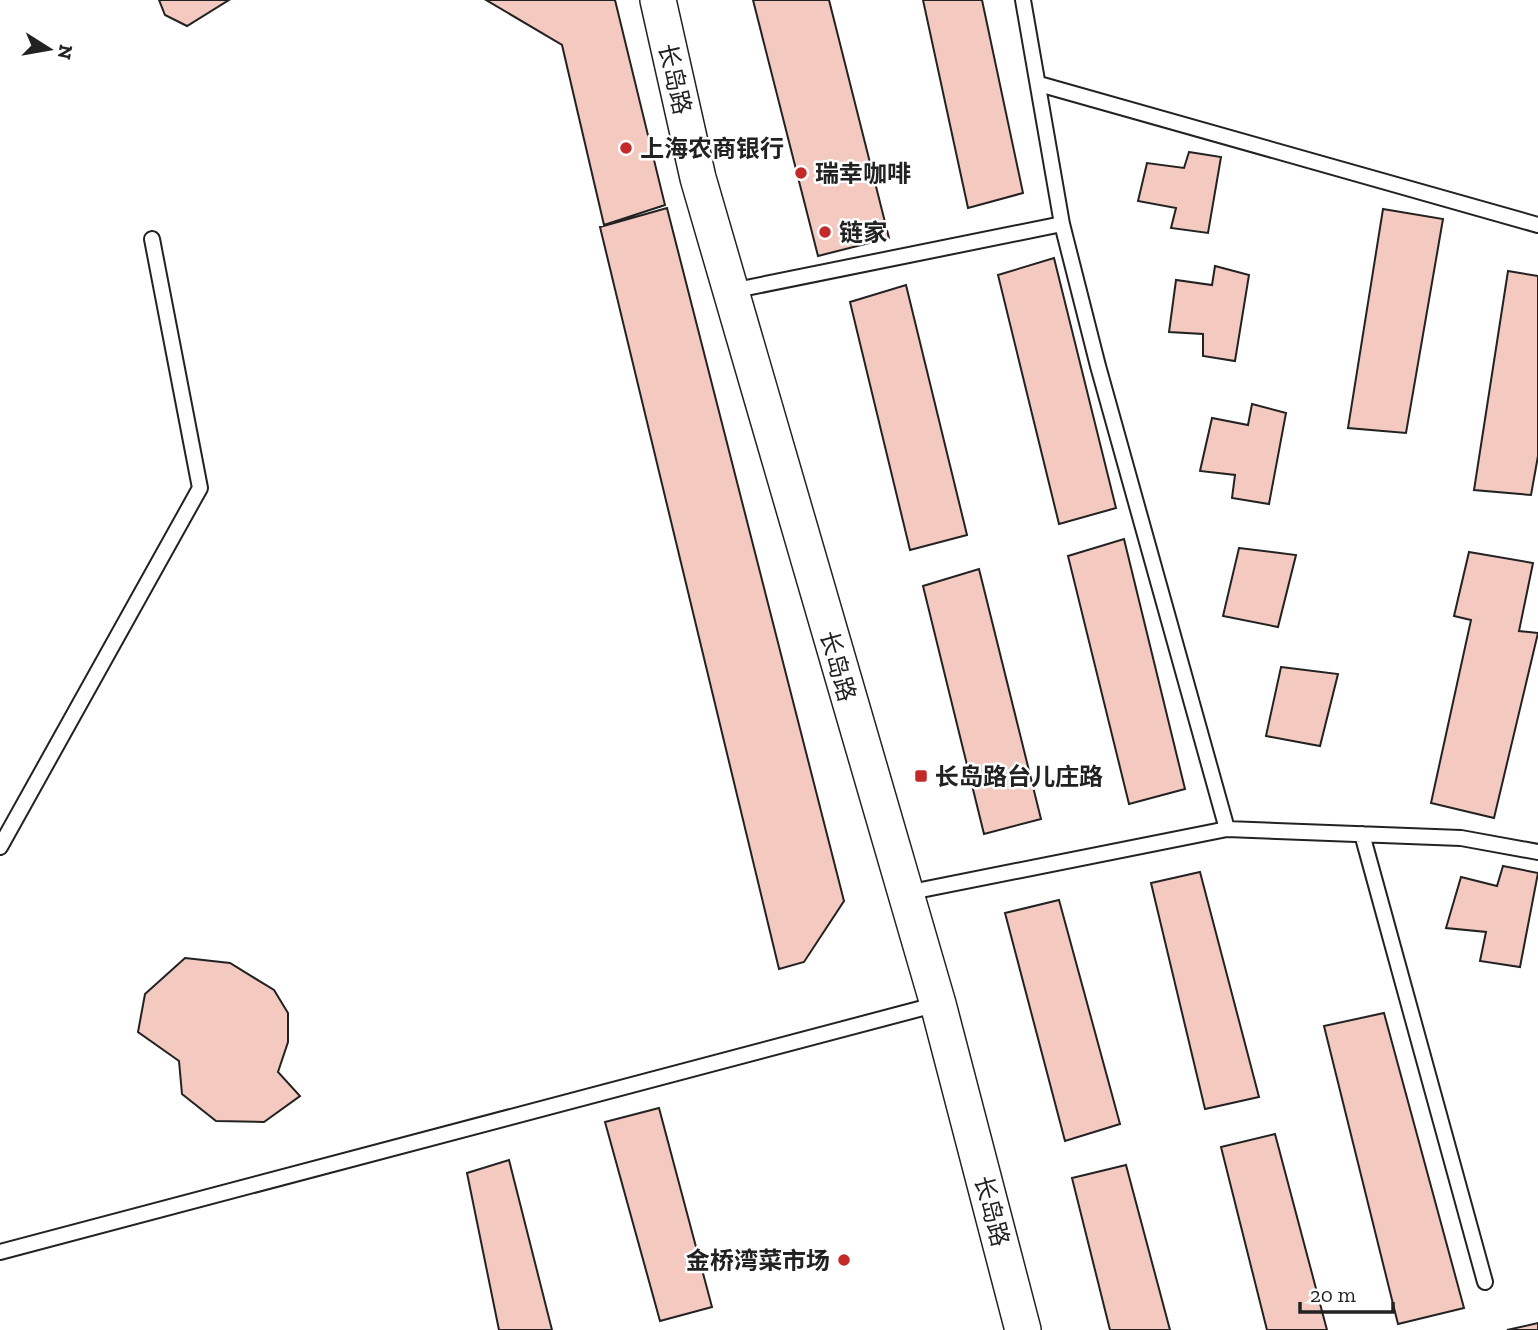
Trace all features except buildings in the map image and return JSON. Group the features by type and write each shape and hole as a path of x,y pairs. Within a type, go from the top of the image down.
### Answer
{"street":[{"name":"长岛路","path":"657,0 698,178 938,1004 1023,1330"}],"lane":[{"path":"1023,0 1062,224 1098,366 1227,829"},
{"path":"1039,84 1538,225"},
{"path":"730,291 1062,224"},
{"path":"0,847 200,488 152,239"},
{"path":"906,893 1227,829 1461,838 1538,852"},
{"path":"1362,834 1485,1282"},
{"path":"0,1252 938,1004"}],"place":[{"name":"上海农商银行","path":"626,148"},
{"name":"瑞幸咖啡","path":"801,173"},
{"name":"链家","path":"825,232"},
{"name":"长岛路台儿庄路","path":"921,776"},
{"name":"金桥湾菜市场","path":"844,1260"}]}
